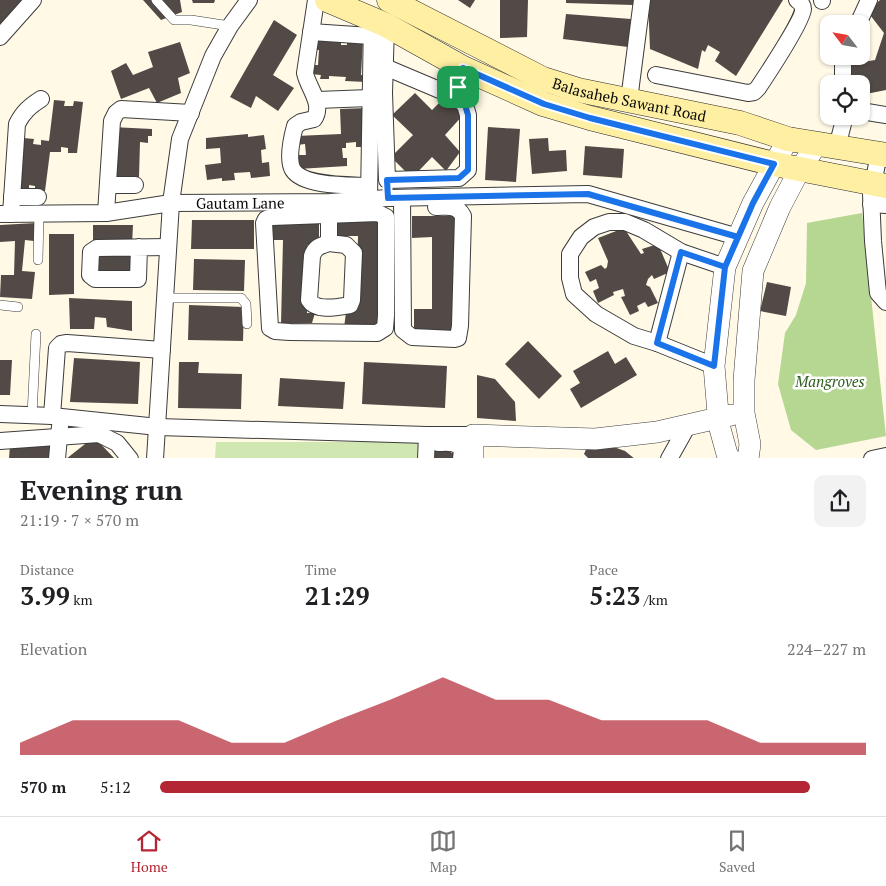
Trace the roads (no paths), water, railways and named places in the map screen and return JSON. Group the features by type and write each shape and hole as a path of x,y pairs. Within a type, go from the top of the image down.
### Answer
{"main road":[{"name":"Balasaheb Sawant Road","path":"327,0 463,68 544,104 590,118 800,169 879,195"},
{"name":"Balasaheb Sawant Road","path":"390,0 543,79 578,90 740,123 788,139 883,154"}],"street":[{"path":"0,37 33,0"},
{"path":"155,458 168,247 180,139 214,56 230,26 249,0"},
{"path":"316,0 306,73 307,81 317,100 316,116 314,119 301,122 295,126 290,160 297,174 305,178 369,192 370,98 376,26"},
{"path":"629,100 642,0"},
{"path":"656,76 682,76 748,93 754,92 804,11 803,6 796,0"},
{"path":"862,15 869,0"},
{"path":"311,32 376,26"},
{"path":"376,26 385,67 387,180 397,202 404,330 412,337 458,338 460,326 463,216 453,206 397,202"},
{"path":"385,67 456,97 465,105 468,115 468,170 459,178 387,180"},
{"path":"456,97 463,68"},
{"path":"317,100 370,98"},
{"path":"5,214 12,197 17,124 30,106 41,99"},
{"path":"106,213 112,121 116,113 121,109 191,113"},
{"path":"870,112 886,115"},
{"path":"748,458 750,444 744,413 744,380 753,271 780,206 800,169 827,146 840,125"},
{"path":"730,458 727,454 718,418 714,366 725,267 753,203 788,139"},
{"path":"883,154 879,195 878,293 886,302"},
{"path":"108,185 135,185"},
{"name":"Gautam Lane","path":"5,214 38,205 106,213 172,203 329,208 369,192 397,202 480,196 588,194 738,237"},
{"path":"12,197 38,205"},
{"path":"329,208 329,243"},
{"path":"329,208 378,213 386,217 385,328 377,334 325,332 282,332 274,331 270,328 264,223 266,219 272,217 329,208"},
{"path":"714,366 657,343 634,336 596,314 574,294 570,278 570,254 581,237 594,227 609,222 625,222 644,230 681,252 725,267"},
{"path":"329,243 346,245 354,253 352,300 350,305 326,308 311,304 309,300 314,250 318,246 329,243"},
{"path":"139,247 168,247"},
{"path":"657,343 681,252"},
{"path":"325,332 326,308"},
{"path":"56,458 58,436 56,416 57,348 67,342 162,350"},
{"path":"427,446 480,435 595,439 656,432 744,413"},
{"path":"0,414 56,416 158,427 427,446 453,443 461,447 461,458"},
{"path":"669,458 688,425"},
{"path":"0,441 99,434 117,443 130,458"},
{"path":"473,458 480,435"},
{"path":"480,435 486,458"},
{"path":"872,458 886,456"}],"lane":[{"path":"156,0 174,20 191,20 230,26"},
{"path":"38,205 38,260"},
{"path":"166,298 241,298 246,304 247,324"},
{"path":"0,305 18,307"},
{"path":"32,415 36,334"}],"park label":[{"name":"Mangroves","path":"830,381"}]}
